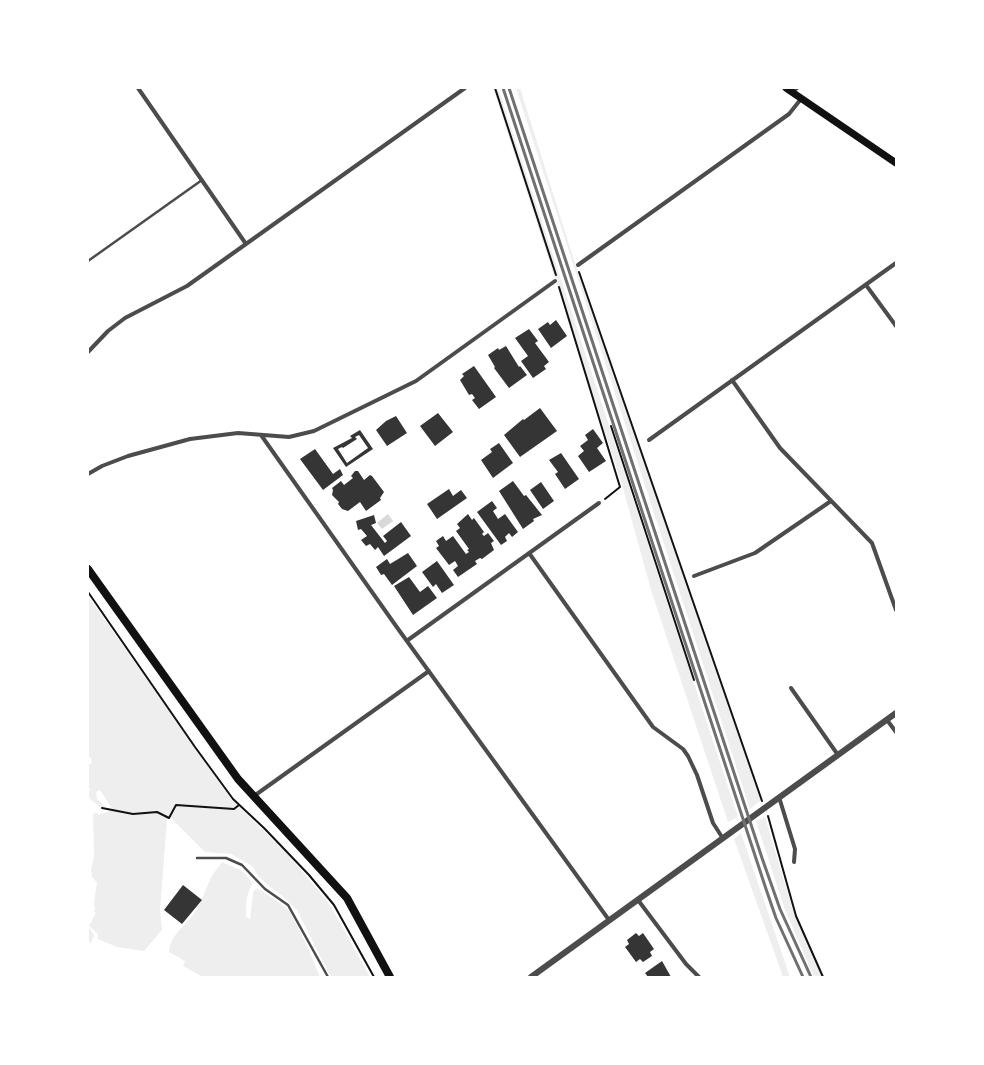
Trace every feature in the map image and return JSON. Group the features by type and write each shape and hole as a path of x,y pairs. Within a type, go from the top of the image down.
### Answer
{"main road":[{"path":"791,89 801,99 896,162"},
{"path":"88,569 213,746 254,797 345,895 390,977"}],"street":[{"path":"138,88 246,244"},
{"path":"88,352 108,331 125,318 187,286 465,88"},
{"path":"577,266 789,114 801,99"},
{"path":"649,440 896,263"},
{"path":"88,474 102,466 128,456 190,439 238,433 290,437 314,431 404,388 424,376 556,280"},
{"path":"866,285 896,326"},
{"path":"732,380 780,448 872,543 896,610"},
{"path":"260,435 609,920"},
{"path":"694,576 755,553 831,501"},
{"path":"408,640 599,503"},
{"path":"529,553 653,727 683,749 688,756 697,774 713,823 722,837"},
{"path":"254,797 429,671"},
{"path":"791,688 838,755"},
{"path":"530,977 638,900 722,837 896,713"},
{"path":"887,720 896,732"},
{"path":"778,797 795,849 794,862"},
{"path":"638,900 686,964 699,977"}],"lane":[{"path":"88,261 202,180"},
{"path":"197,858 226,858 242,865 265,889 288,905 328,977"}],"path":[{"path":"495,88 556,280"},
{"path":"577,266 773,831 796,916 823,977"},
{"path":"559,286 620,487 599,503"},
{"path":"610,426 694,680"},
{"path":"102,808 133,814 157,812 169,818 176,805 234,809 239,805"}],"shaded area":[{"path":"493,88 498,88 738,817 728,822 651,590 623,488"},
{"path":"516,88 520,88 578,273 759,791 761,800 750,809"},
{"path":"388,514 393,521 382,529 377,523"},
{"path":"88,596 231,799 290,857 329,903 370,977 332,977 328,972 297,910 259,877 252,866 231,854 205,852 171,818 167,820 160,910 162,930 144,951 117,947 98,939 98,934 89,926 96,913 93,912 95,910 94,899 97,883 92,877 91,870 94,856 93,814 98,813 98,815 113,810 100,790 96,792 97,799 106,807 100,808 90,799 88,795 88,791 91,790 88,787 88,765 92,763 91,758 88,757"},
{"path":"765,817 794,914 822,977 814,977 784,907 756,821"},
{"path":"741,833 790,977 783,977 734,839"},
{"path":"222,862 242,871 253,883 246,902 246,916 250,920 253,892 257,888 277,901 290,912 308,948 320,977 203,977 183,966 185,961 169,952 174,937 195,912 211,878"},
{"path":"88,926 94,935 91,943 88,942"}],"building":[{"path":"556,320 567,336 551,348 538,329 548,322 550,325"},
{"path":"529,329 538,341 535,343 549,362 544,366 546,369 533,378 521,361 528,356 515,338"},
{"path":"506,346 519,367 520,366 527,375 509,388 494,368 495,367 488,355 498,348 499,350"},
{"path":"474,366 496,397 479,409 472,400 475,398 472,394 469,395 460,380 464,376 462,374"},
{"path":"540,408 557,431 520,457 504,435 523,419 524,420"},
{"path":"438,413 453,432 435,446 420,426"},
{"path":"396,416 407,433 387,446 376,430 386,421"},
{"path":"593,429 603,443 597,448 606,461 589,472 578,456 584,451 580,446 588,440 585,435"},
{"path":"360,430 373,449 346,467 333,448 352,438 350,436","holes":["359,435 368,448 347,463 338,449 343,448 357,439 355,437"]},
{"path":"499,443 513,463 493,478 481,460 492,452 490,449"},
{"path":"315,449 333,474 340,469 343,475 323,490 300,459"},
{"path":"561,453 579,479 565,489 555,474 558,472 549,460"},
{"path":"355,471 358,471 364,480 370,475 372,476 384,492 380,498 381,500 366,511 360,502 348,511 342,509 338,504 339,502 332,495 332,488 341,481 344,485 353,478 351,476"},
{"path":"513,481 524,496 526,495 542,515 533,519 534,521 523,529 499,491"},
{"path":"541,482 554,501 543,509 530,490"},
{"path":"449,489 453,496 461,490 467,498 437,519 427,504"},
{"path":"492,501 497,508 493,511 498,519 505,514 518,532 512,537 509,533 505,537 507,541 501,545 477,512"},
{"path":"468,514 472,520 474,518 484,532 482,534 484,536 488,533 494,541 491,543 494,550 482,559 480,558 475,561 477,564 458,577 453,570 458,566 455,561 449,565 436,548 439,546 436,541 443,536 446,541 453,536 466,554 469,552 467,550 469,549 456,531 460,528 457,524"},
{"path":"374,515 376,523 371,525 385,543 387,541 383,536 401,522 411,536 384,556 378,547 375,550 370,544 366,546 361,540 367,536 361,529 358,530 356,521"},
{"path":"408,553 417,566 392,585 384,574 381,575 376,567 387,559 390,564"},
{"path":"437,561 454,585 442,593 436,584 433,587 422,572"},
{"path":"409,577 420,592 428,586 437,598 413,615 394,586"},
{"path":"183,885 202,900 182,924 164,910"},
{"path":"636,933 639,936 643,933 654,949 650,952 652,956 643,962 640,959 636,962 625,947 629,944 627,940"},
{"path":"662,961 671,977 648,977 645,973"}],"railway":[{"path":"503,88 766,889 776,918 803,977"},
{"path":"509,88 762,858 780,909 811,977"}]}
